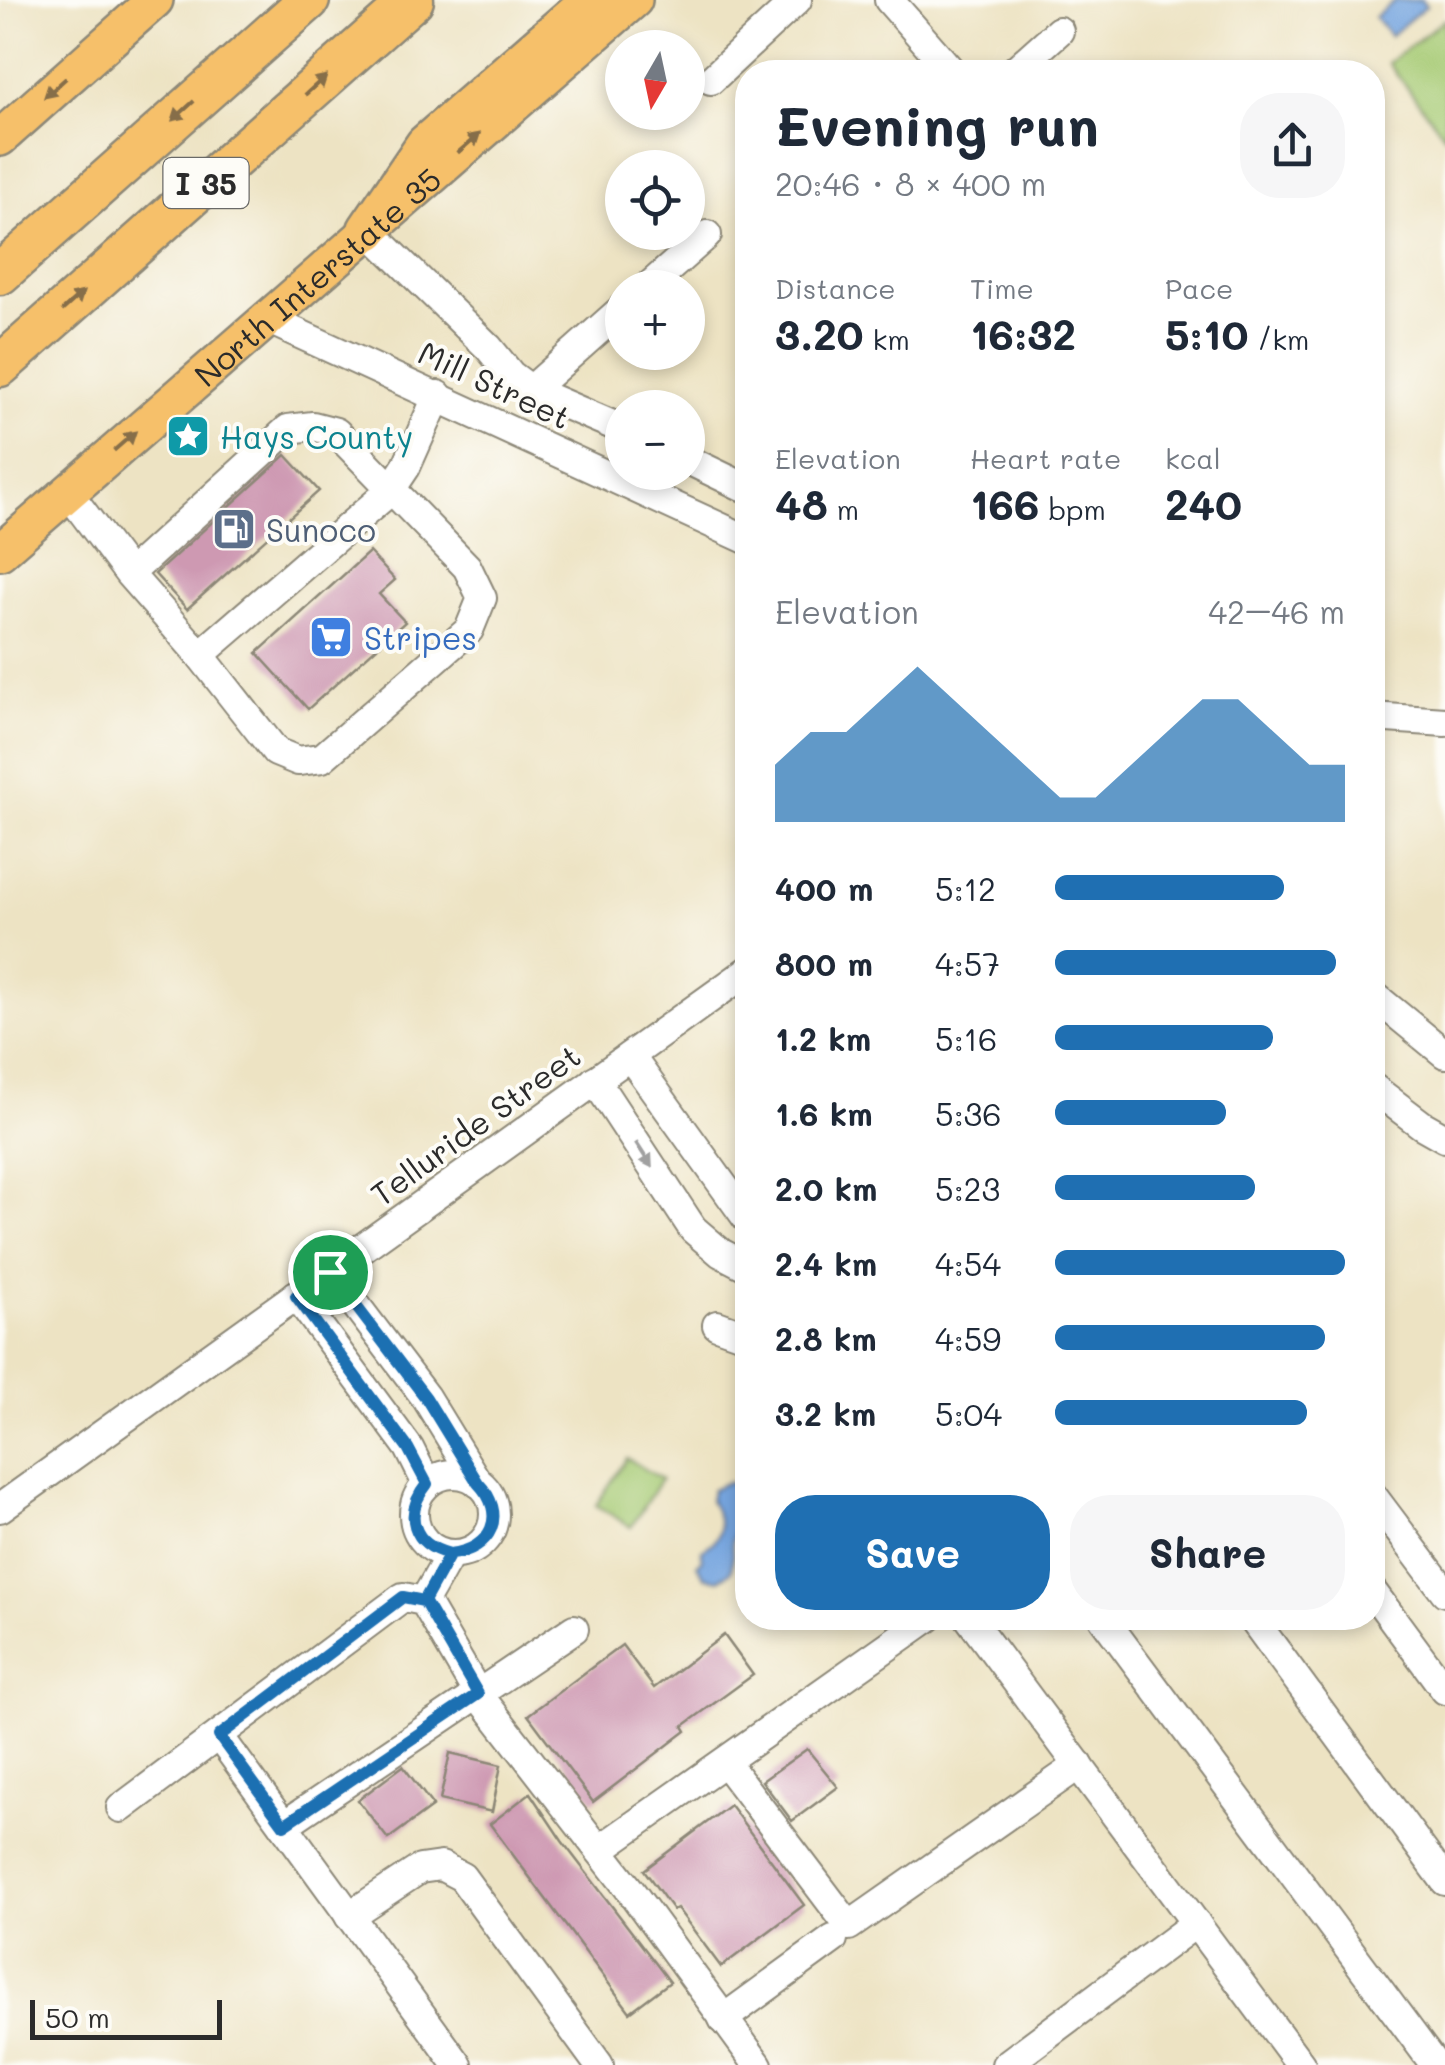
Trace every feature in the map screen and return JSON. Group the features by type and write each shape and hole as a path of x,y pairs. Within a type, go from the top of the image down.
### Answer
{"highway":[{"name":"I 35","path":"0,274 309,0"},
{"name":"I 35","path":"0,366 412,0"},
{"path":"368,230 426,146 592,0"}],"main road":[{"path":"0,138 155,0"},
{"name":"North Interstate 35","path":"0,552 634,0"}],"street":[{"path":"711,80 797,0"},
{"path":"889,0 942,60"},
{"path":"1026,60 1059,31"},
{"path":"368,230 489,348 511,375 531,390 605,422"},
{"path":"667,270 707,235"},
{"name":"Mill Street","path":"267,319 735,534"},
{"path":"531,390 605,324"},
{"path":"200,655 390,491 406,467 438,395"},
{"path":"66,491 128,574 200,655 276,752 298,761 322,758 469,630 482,598 467,567 336,432 313,426 288,428 128,574"},
{"path":"705,468 735,483"},
{"path":"1385,719 1445,722"},
{"name":"Telluride Street","path":"0,1508 735,980"},
{"path":"1385,1005 1445,1054"},
{"path":"630,1056 735,1202"},
{"path":"596,1080 693,1229 735,1260"},
{"path":"1385,1097 1445,1138"},
{"path":"672,1197 710,1168"},
{"path":"330,1272 414,1381 494,1507 488,1536 465,1553 435,1550 423,1541 415,1527 413,1511 427,1484 452,1474 478,1483"},
{"path":"296,1296 408,1448 427,1484"},
{"path":"717,1324 735,1331"},
{"path":"377,1405 414,1381"},
{"path":"1385,1512 1445,1592"},
{"path":"424,1601 450,1554"},
{"path":"121,1808 403,1597 424,1601 478,1694 758,2065"},
{"path":"1385,1609 1445,1690"},
{"path":"284,1825 574,1629"},
{"path":"599,1850 911,1630"},
{"path":"978,1630 1301,2065"},
{"path":"1112,1630 1435,2065"},
{"path":"1261,1630 1445,1881"},
{"path":"219,1736 458,2065"},
{"path":"725,1762 849,1926 1078,1765"},
{"path":"349,1916 420,1869 441,1866 462,1877 599,2065"},
{"path":"1006,2065 1196,1923"},
{"path":"723,2019 834,1939"}],"green space":[{"path":"1445,19 1445,136 1388,63"},
{"path":"627,1458 661,1479 631,1527 596,1505"}],"water":[{"path":"1396,0 1421,0 1426,6 1390,36 1375,17"},
{"path":"728,1482 735,1485 731,1571 718,1580 705,1577 697,1565 702,1560 702,1550 715,1540 720,1528 710,1501 712,1489"}],"building":[{"name":"Sunoco","path":"286,455 319,491 187,609 155,574"},
{"name":"Stripes","path":"369,552 395,580 379,594 405,622 308,709 257,653"},
{"path":"724,1635 753,1675 683,1726 686,1731 593,1802 528,1715 622,1645 654,1688"},
{"path":"807,1749 838,1787 792,1821 762,1781"},
{"path":"450,1753 501,1765 492,1812 440,1800"},
{"path":"403,1766 433,1806 388,1839 358,1800"},
{"path":"530,1793 670,1982 630,2012 490,1824"},
{"path":"730,1805 804,1905 721,1967 644,1870"}],"place":[{"name":"Hays County","path":"188,436"},
{"name":"Sunoco","path":"234,529"},
{"name":"Stripes","path":"331,637"}],"route":[{"path":"330,1272 296,1296 408,1448 427,1484 413,1511 415,1527 423,1541 450,1554 424,1601 403,1597 219,1736 284,1825 478,1694 424,1601 450,1554 465,1553 478,1546 488,1536 493,1522 494,1507 488,1493 426,1398 330,1272"}]}
